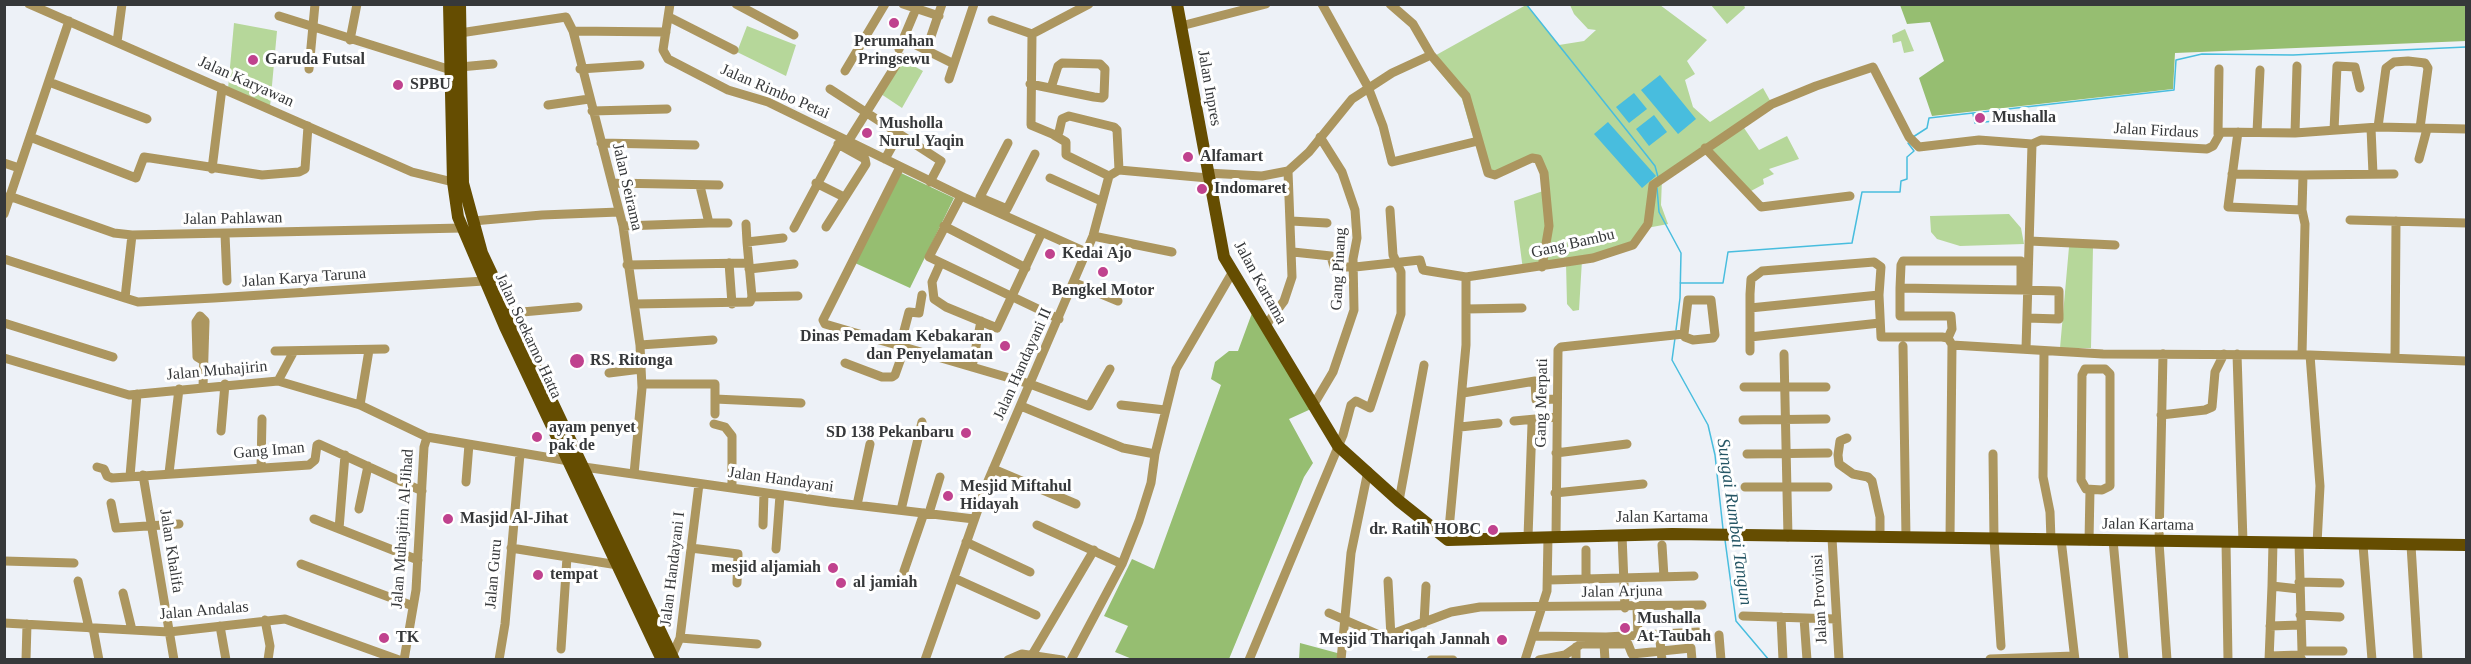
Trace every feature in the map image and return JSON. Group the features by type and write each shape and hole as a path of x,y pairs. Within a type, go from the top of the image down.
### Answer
{"main road":[{"name":"Jalan Soekarno Hatta","path":"449,4 468,224 484,281 510,321 584,467 669,658"},
{"name":"Jalan Soekarno Hatta","path":"460,4 460,33 455,69 453,182 458,217 468,224 482,253 569,461 618,565 669,658"},
{"name":"Jalan Inpres","path":"1177,4 1208,175"},
{"name":"Jalan Kartama","path":"1208,175 1219,244 1232,273 1266,325 1271,338 1338,446 1399,501 1448,540 1552,536 1709,535 2466,545"}],"street":[{"name":"Jalan Karyawan","path":"29,4 52,9 69,21 412,172 453,182"},
{"path":"117,42 122,4"},
{"path":"309,69 315,4"},
{"path":"350,40 357,4"},
{"name":"Jalan Rimbo Petai","path":"670,4 663,50 668,59 728,90 768,102 843,141 961,196 987,204 1041,234 1086,252"},
{"path":"736,4 794,35"},
{"path":"845,71 885,4"},
{"path":"903,4 939,16"},
{"path":"926,51 942,4"},
{"path":"949,79 974,4"},
{"path":"992,20 1032,34 1089,4"},
{"path":"1181,26 1266,4"},
{"path":"1322,4 1368,87 1383,126 1389,158 1394,163 1478,141"},
{"path":"1390,4 1413,24 1431,55 1466,96 1488,173 1491,175 1532,158 1538,159 1544,173 1549,226 1542,267"},
{"path":"794,228 816,183 843,141 866,112 900,53 917,7"},
{"path":"279,16 350,40 455,69 494,64"},
{"path":"460,33 566,16 573,31 666,32"},
{"path":"669,17 734,50"},
{"path":"4,214 69,21"},
{"name":"Jalan Seirama","path":"573,31 580,69 619,212 635,304 642,384 634,474"},
{"path":"1032,34 1031,125 1066,142 1066,155 1109,176 1119,170 1262,176 1288,171 1352,99 1368,87 1431,55"},
{"path":"904,39 954,64"},
{"path":"2373,174 2374,128 2386,68 2394,62 2424,63 2428,68 2419,159"},
{"path":"1030,84 1102,98 1105,69 1100,64 1062,63 1058,66 1051,88"},
{"path":"580,69 640,65"},
{"path":"2295,133 2297,66"},
{"path":"2334,130 2337,66 2355,67 2360,88"},
{"name":"Jalan Firdaus","path":"1873,67 1911,139 1919,147 1978,140 2031,144 2041,140 2208,149 2213,146 2218,134 2238,132 2295,133 2374,128 2466,129"},
{"name":"Gang Bambu","path":"1395,262 1420,260 1423,270 1466,278 1593,258 1633,245 1648,224 1653,185 1662,178 1772,104 1873,67"},
{"path":"2218,134 2219,69"},
{"path":"2257,132 2260,70"},
{"path":"48,82 147,119"},
{"path":"212,169 222,88"},
{"path":"830,89 941,161 930,182"},
{"path":"548,105 589,99"},
{"path":"592,111 667,109"},
{"path":"1054,135 1059,132 1066,116 1114,127 1117,130 1119,170"},
{"path":"30,137 136,178 143,157 262,175 305,169 308,126"},
{"path":"2238,132 2228,207 2302,210"},
{"path":"885,159 899,134"},
{"name":"Gang Pinang","path":"1314,404 1333,372 1354,310 1353,256 1357,238 1355,210 1338,162 1320,137"},
{"path":"826,227 866,164 865,159 843,141"},
{"path":"601,143 695,145"},
{"path":"1008,143 980,197 987,204 1007,209 1035,154"},
{"path":"2024,290 2029,241 2031,144"},
{"path":"1705,148 1761,207 1850,196"},
{"path":"4,163 19,168"},
{"path":"900,167 823,320 825,324 1030,384 1089,406 1110,369"},
{"path":"1266,325 1284,301 1292,277 1293,252 1288,171"},
{"path":"2232,174 2394,174"},
{"path":"2303,175 2306,355 2320,486 2317,544"},
{"name":"Jalan Handayani II","path":"928,658 993,469 1075,283 1093,236 1109,176"},
{"path":"1050,178 1101,201"},
{"path":"612,183 719,185"},
{"path":"816,183 844,197"},
{"path":"700,186 709,224"},
{"name":"Jalan Pahlawan","path":"9,196 114,233 132,236 468,224 619,212"},
{"path":"961,196 929,257 1059,319"},
{"path":"1249,660 1338,446 1354,400 1370,408 1401,314 1401,272 1395,262 1390,210"},
{"path":"2350,220 2466,223"},
{"path":"1291,221 1327,223"},
{"path":"2395,358 2396,221"},
{"path":"622,226 728,223"},
{"path":"635,304 750,302 752,297 746,224"},
{"path":"944,226 1026,268"},
{"path":"225,234 226,281"},
{"path":"940,264 932,282 934,299 946,307 997,328 1041,234"},
{"path":"125,298 132,236"},
{"path":"1093,236 1172,252"},
{"path":"747,242 783,238"},
{"path":"2029,241 2115,245"},
{"path":"1293,252 1331,256 1334,267 1395,262"},
{"name":"Jalan Karya Taruna","path":"4,259 138,302 484,281"},
{"path":"1950,538 1951,316 1900,316 1903,261 2021,261 2027,318 2026,349"},
{"path":"1750,351 1751,279 1762,271 1874,262 1881,267 1879,295 1881,337 2044,351 2466,360"},
{"path":"729,263 732,304"},
{"path":"627,265 794,264"},
{"path":"1071,660 1122,564 1151,483 1155,454 1176,369 1232,273"},
{"path":"1448,540 1463,393 1466,278"},
{"path":"1075,283 1118,302"},
{"path":"1900,288 2059,291 2059,319 2027,318"},
{"path":"845,363 882,377 895,375 909,312 919,313 922,295"},
{"path":"1750,308 1879,295"},
{"path":"752,297 798,296"},
{"path":"1688,300 1711,300 1713,338 1693,340 1679,334 1688,300"},
{"path":"510,321 578,307"},
{"path":"1466,309 1522,308"},
{"path":"972,367 981,321"},
{"path":"4,323 113,357"},
{"path":"1750,337 1880,323"},
{"name":"Gang Merpati","path":"1525,660 1549,580 1556,492 1557,354 1561,347 1679,334"},
{"path":"640,345 713,340"},
{"path":"1902,346 1906,538"},
{"path":"275,351 385,349"},
{"path":"360,405 369,350"},
{"path":"278,381 294,351"},
{"path":"1990,658 2075,658 2056,540 2043,477 2044,351"},
{"path":"1784,354 1788,537"},
{"path":"2163,354 2159,542 2167,660"},
{"path":"2161,415 2205,411 2212,407 2215,372 2224,354"},
{"path":"2237,354 2243,542"},
{"name":"Jalan Muhajirin","path":"4,358 129,395 225,384 278,381 360,405 427,437 569,461"},
{"path":"202,360 203,387"},
{"path":"1399,501 1424,365"},
{"path":"609,373 641,369"},
{"path":"2085,369 2105,369 2110,374 2110,486 2102,490 2090,490 2086,489 2081,480 2082,375 2085,369"},
{"path":"1463,393 1534,381 1536,400 1556,399"},
{"path":"642,384 713,383 715,414"},
{"path":"221,431 225,384"},
{"path":"1744,387 1826,387"},
{"path":"169,473 179,389"},
{"path":"130,476 137,394"},
{"path":"715,399 801,403"},
{"path":"1121,405 1165,411"},
{"path":"1021,406 1115,445 1155,454"},
{"path":"1514,421 1557,417"},
{"path":"1743,420 1827,419"},
{"path":"261,467 262,420"},
{"path":"901,510 922,422"},
{"path":"1460,427 1498,423"},
{"path":"714,424 725,427 732,436 732,488"},
{"path":"1528,537 1532,424"},
{"name":"Jalan Muhajirin Al-Jihad","path":"404,660 418,560 424,447 427,437"},
{"path":"1847,438 1840,441 1839,464 1853,474 1868,477 1872,481 1880,517 1880,537"},
{"name":"Gang Iman","path":"97,467 104,469 109,477 309,465 315,460 317,445 320,444 422,491"},
{"path":"466,482 469,444"},
{"path":"857,506 870,444"},
{"path":"1556,453 1627,444"},
{"path":"1747,454 1828,453"},
{"name":"Jalan Guru","path":"499,660 505,624 520,454"},
{"path":"1993,454 1994,538 2001,646"},
{"path":"339,530 345,455"},
{"path":"359,509 368,466"},
{"name":"Jalan Handayani","path":"584,467 857,506 974,519"},
{"path":"993,469 1076,504"},
{"path":"1341,660 1343,619 1355,526 1368,471"},
{"name":"Jalan Khalifa","path":"143,475 174,660"},
{"path":"904,571 940,477"},
{"name":"Jalan Handayani I","path":"669,658 680,638 699,484"},
{"path":"1556,492 1643,484"},
{"path":"1745,487 1828,488"},
{"path":"2089,541 2090,490"},
{"path":"763,525 764,493"},
{"path":"776,549 780,495"},
{"path":"111,503 116,528 179,524"},
{"path":"314,519 418,560"},
{"path":"1037,525 1122,564"},
{"path":"1622,535 1625,608"},
{"name":"Jalan Provinsi","path":"1832,537 1839,660"},
{"path":"2113,540 2124,660"},
{"path":"966,542 1030,572"},
{"path":"2273,542 2270,658 2298,655 2302,660"},
{"path":"2226,543 2228,660"},
{"path":"2299,543 2302,651 2316,656 2343,651"},
{"path":"2363,545 2372,660"},
{"path":"2411,545 2418,660"},
{"path":"1662,546 1664,578"},
{"path":"511,548 618,565"},
{"path":"691,548 738,554 737,583"},
{"path":"1032,655 1094,550"},
{"path":"1586,581 1587,550"},
{"path":"561,648 567,557"},
{"path":"4,561 74,563"},
{"path":"302,564 413,606"},
{"path":"1549,580 1586,581 1694,576"},
{"path":"954,578 1036,615"},
{"path":"1329,613 1382,637 1391,636 1388,580"},
{"path":"78,581 99,660"},
{"path":"2272,585 2340,583"},
{"path":"1424,622 1426,585"},
{"path":"123,593 132,630"},
{"name":"Jalan Arjuna","path":"1391,636 1451,612 1480,608 1625,608 1702,605"},
{"path":"1637,607 1638,636"},
{"path":"1743,616 1836,618"},
{"path":"1781,617 1783,660"},
{"path":"2270,626 2300,620 2340,617"},
{"path":"1804,618 1807,660"},
{"name":"Jalan Andalas","path":"4,623 169,632 285,619 399,660"},
{"path":"265,620 270,646 268,660"},
{"path":"26,660 27,624"},
{"path":"220,626 226,660"},
{"path":"1533,636 1694,635 1691,648 1692,660"},
{"path":"1719,635 1721,660"},
{"path":"680,638 757,644"},
{"path":"1660,641 1661,655"},
{"path":"1539,660 1564,655 1576,647 1604,644 1628,644 1633,657 1661,655 1691,648"},
{"path":"1604,644 1605,660"},
{"path":"1576,647 1576,660"},
{"path":"1008,660 1022,654 1062,660"},
{"path":"1431,660 1453,660"}],"green space":[{"path":"1526,5 1559,45 1584,41 1596,30 1588,29 1574,14 1570,5 1660,5 1707,40 1687,61 1695,74 1685,80 1693,107 1710,122 1763,88 1772,104 1742,125 1759,150 1787,136 1799,159 1769,169 1774,174 1763,179 1764,184 1751,191 1705,148 1662,178 1661,205 1668,224 1647,228 1633,245 1582,260 1579,310 1573,311 1567,304 1566,263 1523,270 1514,201 1543,191 1541,173 1535,160 1495,176 1474,141 1462,99 1429,59"},
{"path":"1711,5 1744,5 1745,8 1727,24"},
{"path":"1900,5 2466,5 2466,41 2175,53 2173,89 1932,116 1919,78 1944,61 1930,22 1907,24"},
{"name":"Garuda Futsal","path":"234,23 277,31 270,107 228,89"},
{"path":"747,26 796,45 786,76 737,52"},
{"path":"1905,29 1914,51 1904,53 1901,41 1893,43 1892,35"},
{"path":"903,60 923,71 902,108 881,94"},
{"path":"901,173 954,198 910,288 855,263"},
{"path":"2009,214 2021,228 2024,244 1960,246 1937,239 1931,232 1930,216"},
{"path":"2069,247 2093,247 2091,348 2060,348"},
{"path":"1252,313 1311,409 1289,419 1313,463 1304,477 1229,659 1132,659 1115,652 1128,626 1104,616 1132,559 1154,569 1221,385 1211,379 1215,362 1229,351 1238,351"},
{"path":"1300,643 1341,654 1340,659 1299,660"}],"water":[{"path":"1660,75 1696,119 1678,134 1641,90"},
{"path":"1634,93 1647,109 1629,123 1616,107"},
{"path":"1654,115 1667,132 1649,146 1636,129"},
{"path":"1608,122 1656,176 1642,188 1594,134"}],"waterway":[{"name":"Sungai Rumbai Tangun","path":"1526,4 1655,166 1658,177"},
{"path":"1913,137 1927,128 1929,118 2174,90 2176,60 2202,54 2293,55 2466,47"},
{"path":"1973,114 1975,123 2004,120"},
{"path":"1680,283 1723,283 1728,252 1852,243 1862,192 1900,192 1901,181 1907,179 1907,157 1914,151 1908,143"},
{"name":"Sungai Rumbai Tangun","path":"1657,188 1659,212 1681,253 1680,298 1676,330"},
{"name":"Sungai Rumbai Tangun","path":"1675,338 1672,360 1708,425 1715,455 1723,529"},
{"name":"Sungai Rumbai Tangun","path":"1725,540 1736,621 1769,660"}],"place":[{"name":"Perumahan Pringsewu","path":"894,23"},
{"name":"Garuda Futsal","path":"253,60"},
{"name":"SPBU","path":"398,85"},
{"name":"Mushalla","path":"1980,118"},
{"name":"Musholla Nurul Yaqin","path":"867,133"},
{"name":"Alfamart","path":"1188,157"},
{"name":"Indomaret","path":"1202,189"},
{"name":"Kedai Ajo","path":"1050,254"},
{"name":"Bengkel Motor","path":"1103,272"},
{"name":"Dinas Pemadam Kebakaran dan Penyelamatan","path":"1005,346"},
{"name":"RS. Ritonga","path":"577,361"},
{"name":"SD 138 Pekanbaru","path":"966,433"},
{"name":"ayam penyet pak de","path":"537,437"},
{"name":"Mesjid Miftahul Hidayah","path":"948,496"},
{"name":"Masjid Al-Jihat","path":"448,519"},
{"name":"dr. Ratih HOBC","path":"1493,530"},
{"name":"mesjid aljamiah","path":"833,568"},
{"name":"tempat","path":"538,575"},
{"name":"al jamiah","path":"841,583"},
{"name":"Mushalla At-Taubah","path":"1625,628"},
{"name":"TK","path":"384,638"},
{"name":"Mesjid Thariqah Jannah","path":"1502,640"}]}
